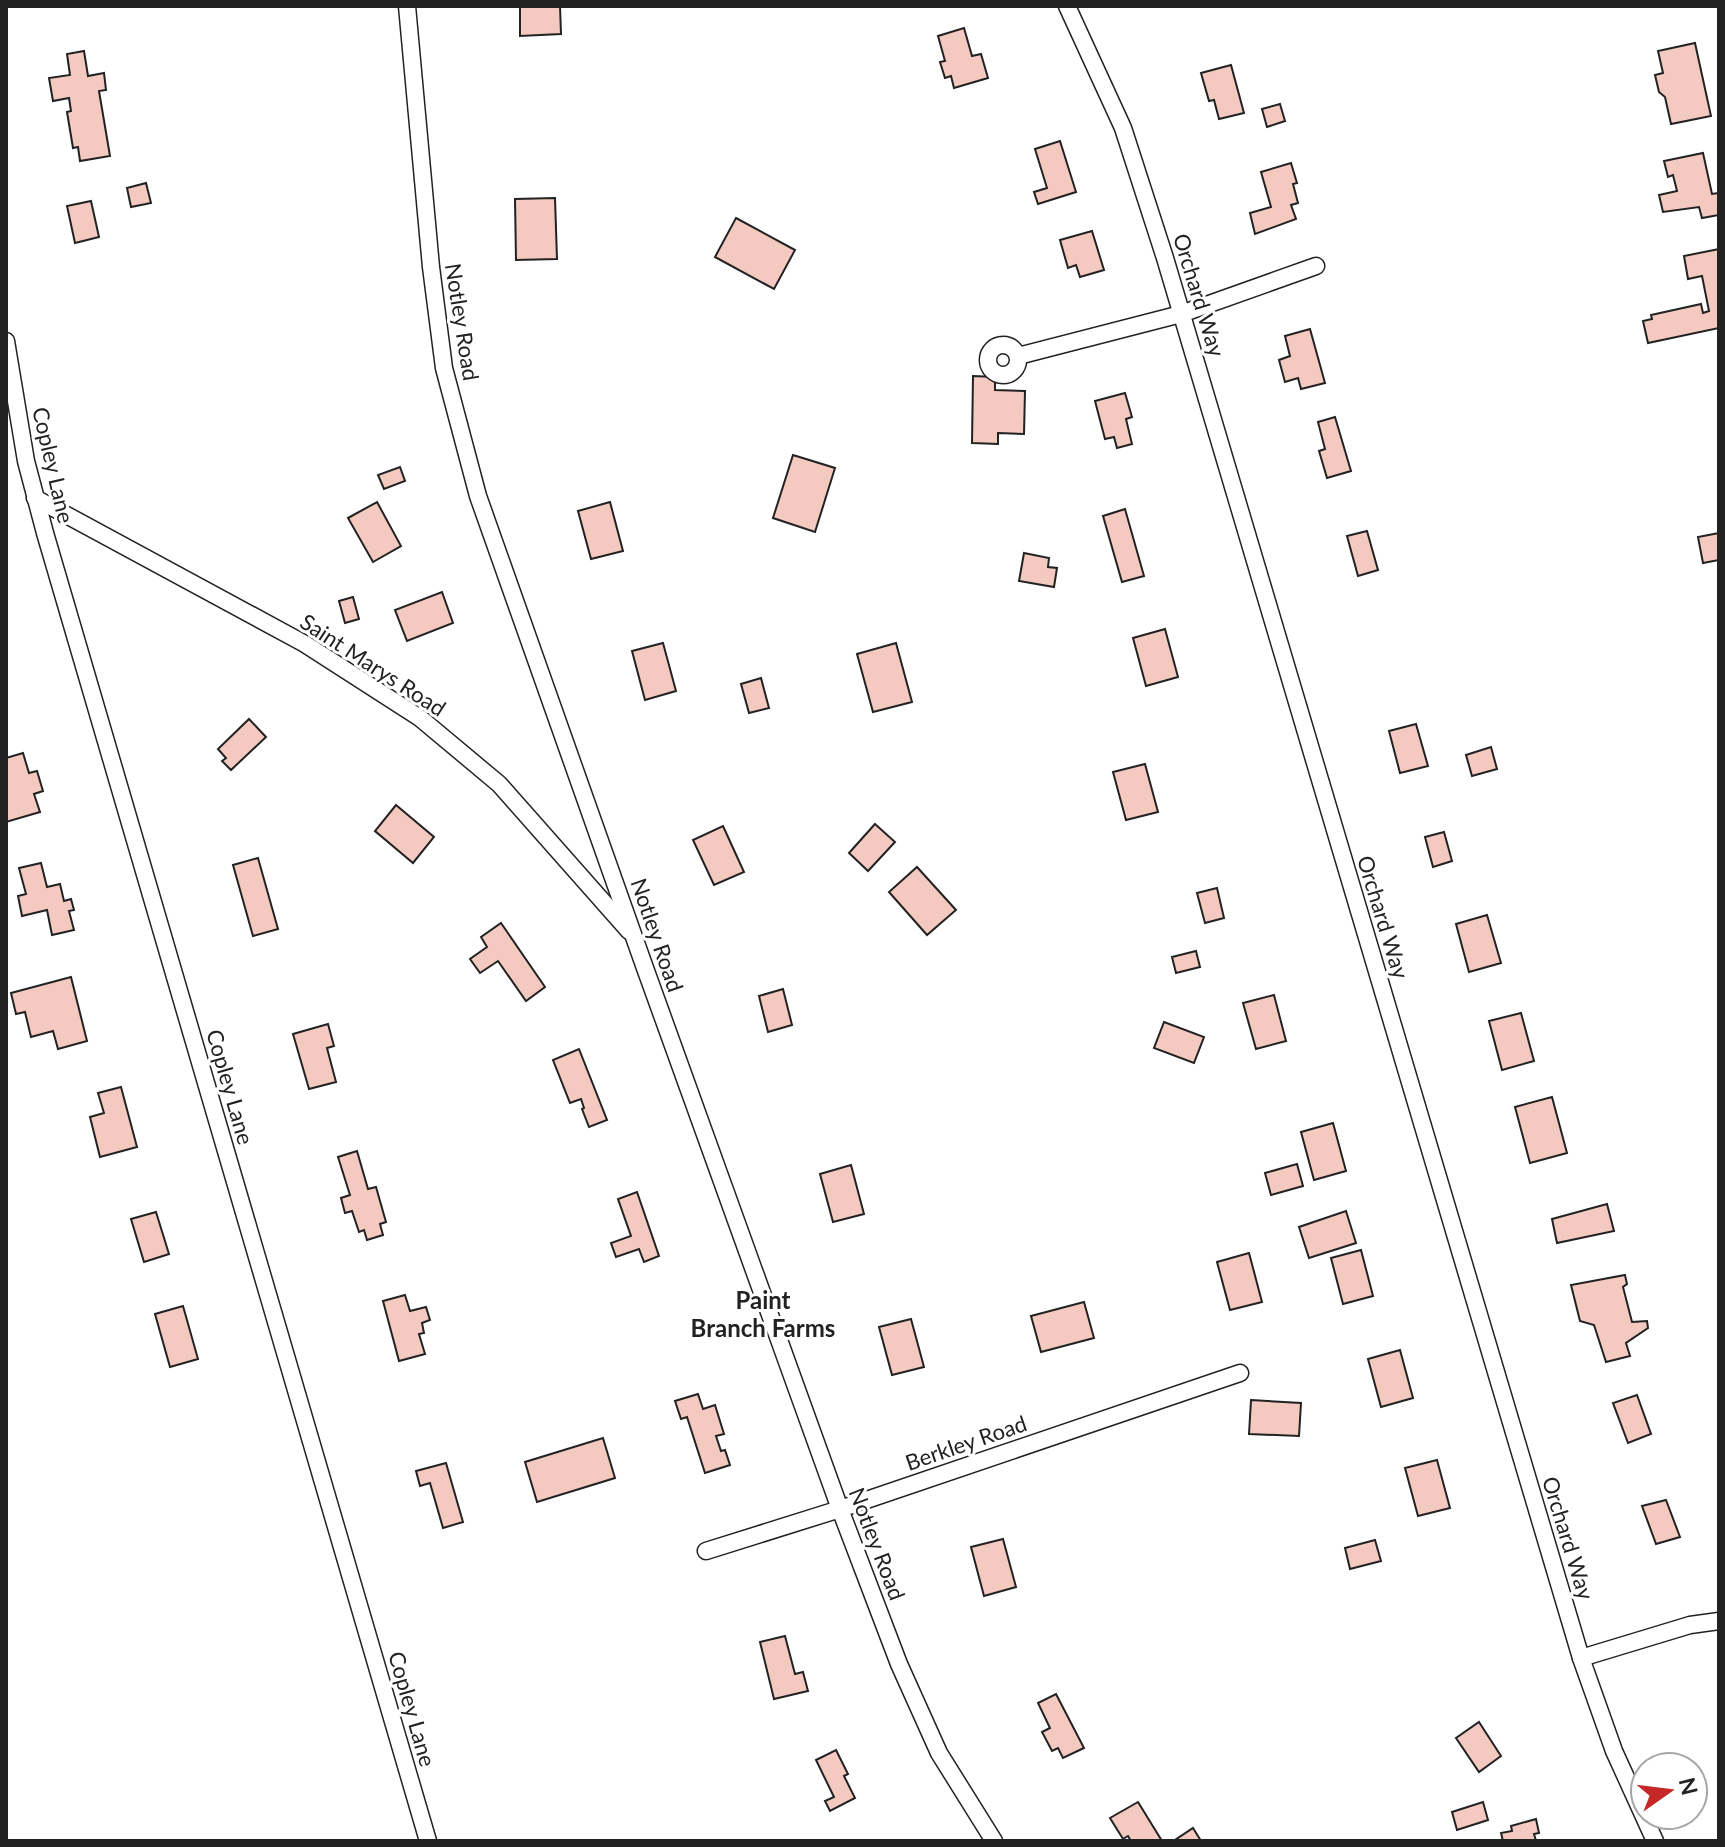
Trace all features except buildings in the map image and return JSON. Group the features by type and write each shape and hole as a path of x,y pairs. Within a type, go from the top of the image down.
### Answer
{"street":[{"name":"Notley Road","path":"407,6 431,267 444,368 478,496 840,1509 899,1664 939,1753 994,1841"},
{"name":"Orchard Way","path":"1067,6 1123,128 1581,1658 1614,1751 1655,1841"},
{"path":"1018,356 1181,314 1316,266"},
{"name":"Copley Lane","path":"6,341 35,498 428,1841"},
{"name":"Saint Marys Road","path":"35,498 305,644 420,718 499,784 635,937"},
{"name":"Berkley Road","path":"706,1551 840,1509 1240,1373"},
{"path":"1581,1658 1690,1625 1719,1621"}],"district":[{"name":"Paint Branch Farms","path":"763,1315"}]}
